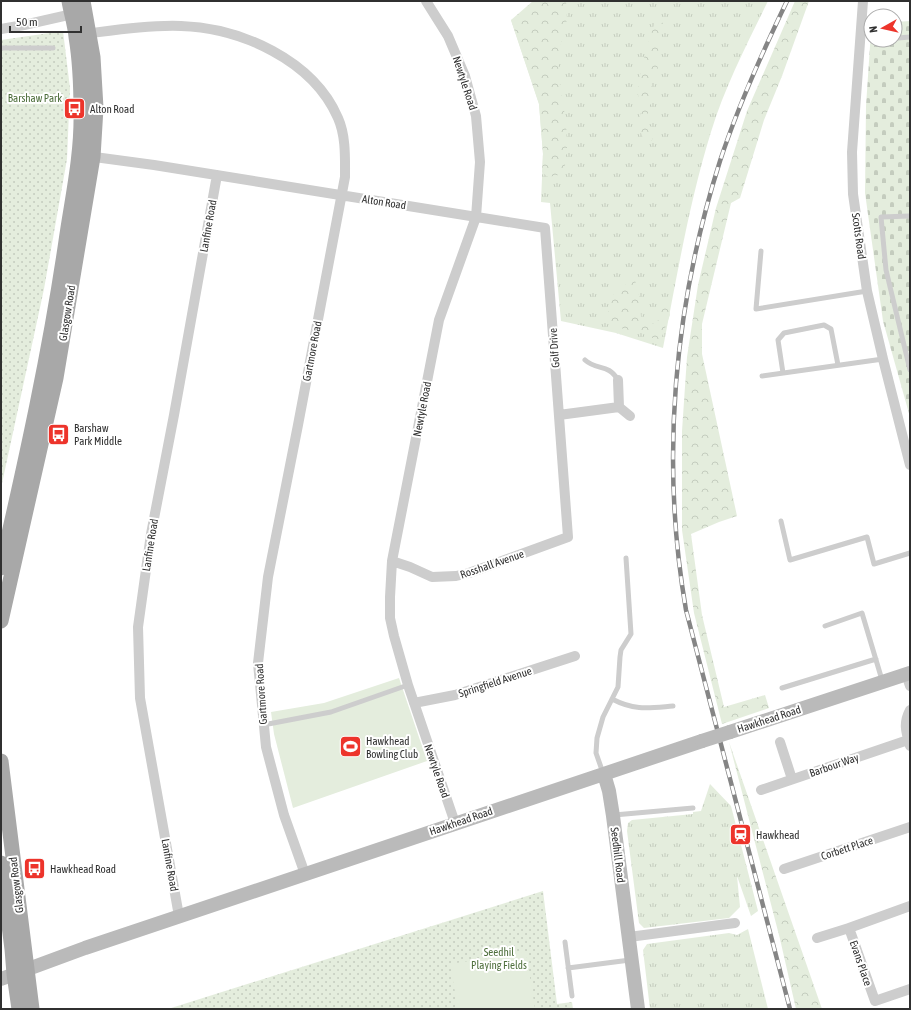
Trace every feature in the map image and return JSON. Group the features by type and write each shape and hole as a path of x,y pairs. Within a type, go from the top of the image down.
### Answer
{"main road":[{"name":"Glasgow Road","path":"1,621 4,596 56,378 86,156 81,113 80,64 83,34 77,7"},
{"name":"Glasgow Road","path":"1,568 19,488 86,156"},
{"name":"Glasgow Road","path":"1,761 14,974 32,1009"},
{"name":"Glasgow Road","path":"1,863 19,1009"}],"street":[{"name":"Newtyle Road","path":"426,1 448,36 465,76 476,116 480,162 476,217 439,320 392,561 390,618 408,685 455,823"},
{"name":"Scotts Road","path":"863,1 852,152 853,194 867,291 910,465"},
{"path":"1,29 24,25 77,7"},
{"name":"Gartmore Road","path":"83,34 182,26 227,33 274,51 295,64 317,84 339,118 344,138 345,177 268,578 258,663 266,747 284,815 305,874"},
{"name":"Alton Road","path":"86,156 154,165 476,217"},
{"name":"Lanfine Road","path":"180,916 140,698 138,627 151,534 217,175"},
{"name":"Golf Drive","path":"476,217 545,228 568,537"},
{"path":"618,380 619,407"},
{"path":"559,414 619,407 630,416"},
{"name":"Rosshall Avenue","path":"392,561 432,577 456,576 469,573 568,537"},
{"name":"Springfield Avenue","path":"414,703 455,695 575,656"},
{"name":"Hawkhead Road","path":"14,974 455,823 883,681 909,678"},
{"path":"909,743 905,731 906,718 910,710"},
{"path":"780,742 792,779"},
{"name":"Barbour Way","path":"761,790 909,743"},
{"name":"Seedhill Road","path":"604,774 609,791 613,816 638,1009"},
{"name":"Corbett Place","path":"784,869 910,827"},
{"name":"Evans Place","path":"910,906 849,928 876,1005 910,989"},
{"path":"629,937 735,923"},
{"path":"817,938 849,928"}],"lane":[{"path":"1,48 53,48"},
{"path":"910,216 880,217 886,270 908,356 910,370"},
{"path":"761,251 756,309 867,291"},
{"path":"783,373 778,340 784,333 824,325 831,329 838,365"},
{"path":"762,376 883,359"},
{"path":"585,360 594,366 606,368 612,372 618,380"},
{"path":"781,521 790,560 867,537 874,564 910,553"},
{"path":"604,774 596,753 597,738 603,717 618,687 621,650 631,634 626,558"},
{"path":"825,626 862,613 883,681"},
{"path":"782,688 876,659"},
{"path":"263,725 331,712 408,685"},
{"path":"612,699 626,706 635,708 674,706"},
{"path":"613,816 693,808"},
{"path":"565,942 572,996"},
{"path":"568,968 631,960"}],"green space":[{"path":"533,1 566,1 567,19 560,48 558,73 566,122 567,147 564,174 548,177 542,172 543,154 539,104 511,20"},
{"path":"547,1 768,1 744,49 711,132 690,213 663,348 616,333 561,321 550,203 541,202 543,154 539,104 511,20"},
{"path":"795,1 809,1 782,76 764,120 740,198 731,203 702,324 702,354 737,516 691,534 702,615 724,707 765,695 769,708 722,724 694,613 682,530 682,431 687,357 698,285 716,208 747,111"},
{"path":"903,21 910,21 910,417 883,321 865,193 866,106 870,48 903,48"},
{"path":"655,22 664,23 657,57 658,71 651,80 653,94 646,120 655,133 651,142 645,142 639,124 643,105 639,100 638,93 643,61"},
{"name":"Barshaw Park","path":"63,31 70,88 67,159 44,289 1,488 1,40"},
{"path":"635,280 639,295 641,317 648,324 657,323 667,296 670,315 661,339 655,339 641,333 612,326 607,315 615,289"},
{"name":"Hawkhead Bowling Club","path":"399,678 427,761 293,808 274,734 271,712 324,703"},
{"path":"729,742 822,1009 796,1009 780,939"},
{"path":"710,784 731,806 758,911 751,916 737,876 740,907 729,918 644,928 639,923 627,831 628,823 632,820 693,814 693,812 701,811"},
{"name":"Seedhil Playing Fields","path":"543,891 557,1004 572,1002 573,1009 168,1009"},
{"path":"748,929 768,1009 650,1009 643,950 647,944 729,933 737,935"},
{"path":"526,952 535,1009 458,1009 450,964"}],"railway":[{"path":"787,1 735,120 720,161 704,216 682,327 676,384 673,440 674,497 678,554 686,610 790,1009"}],"place":[{"name":"Alton Road","path":"75,109"},
{"name":"Barshaw Park Middle","path":"58,434"},
{"name":"Hawkhead Bowling Club","path":"350,747"},
{"name":"Hawkhead","path":"740,835"},
{"name":"Hawkhead Road","path":"35,869"}]}
